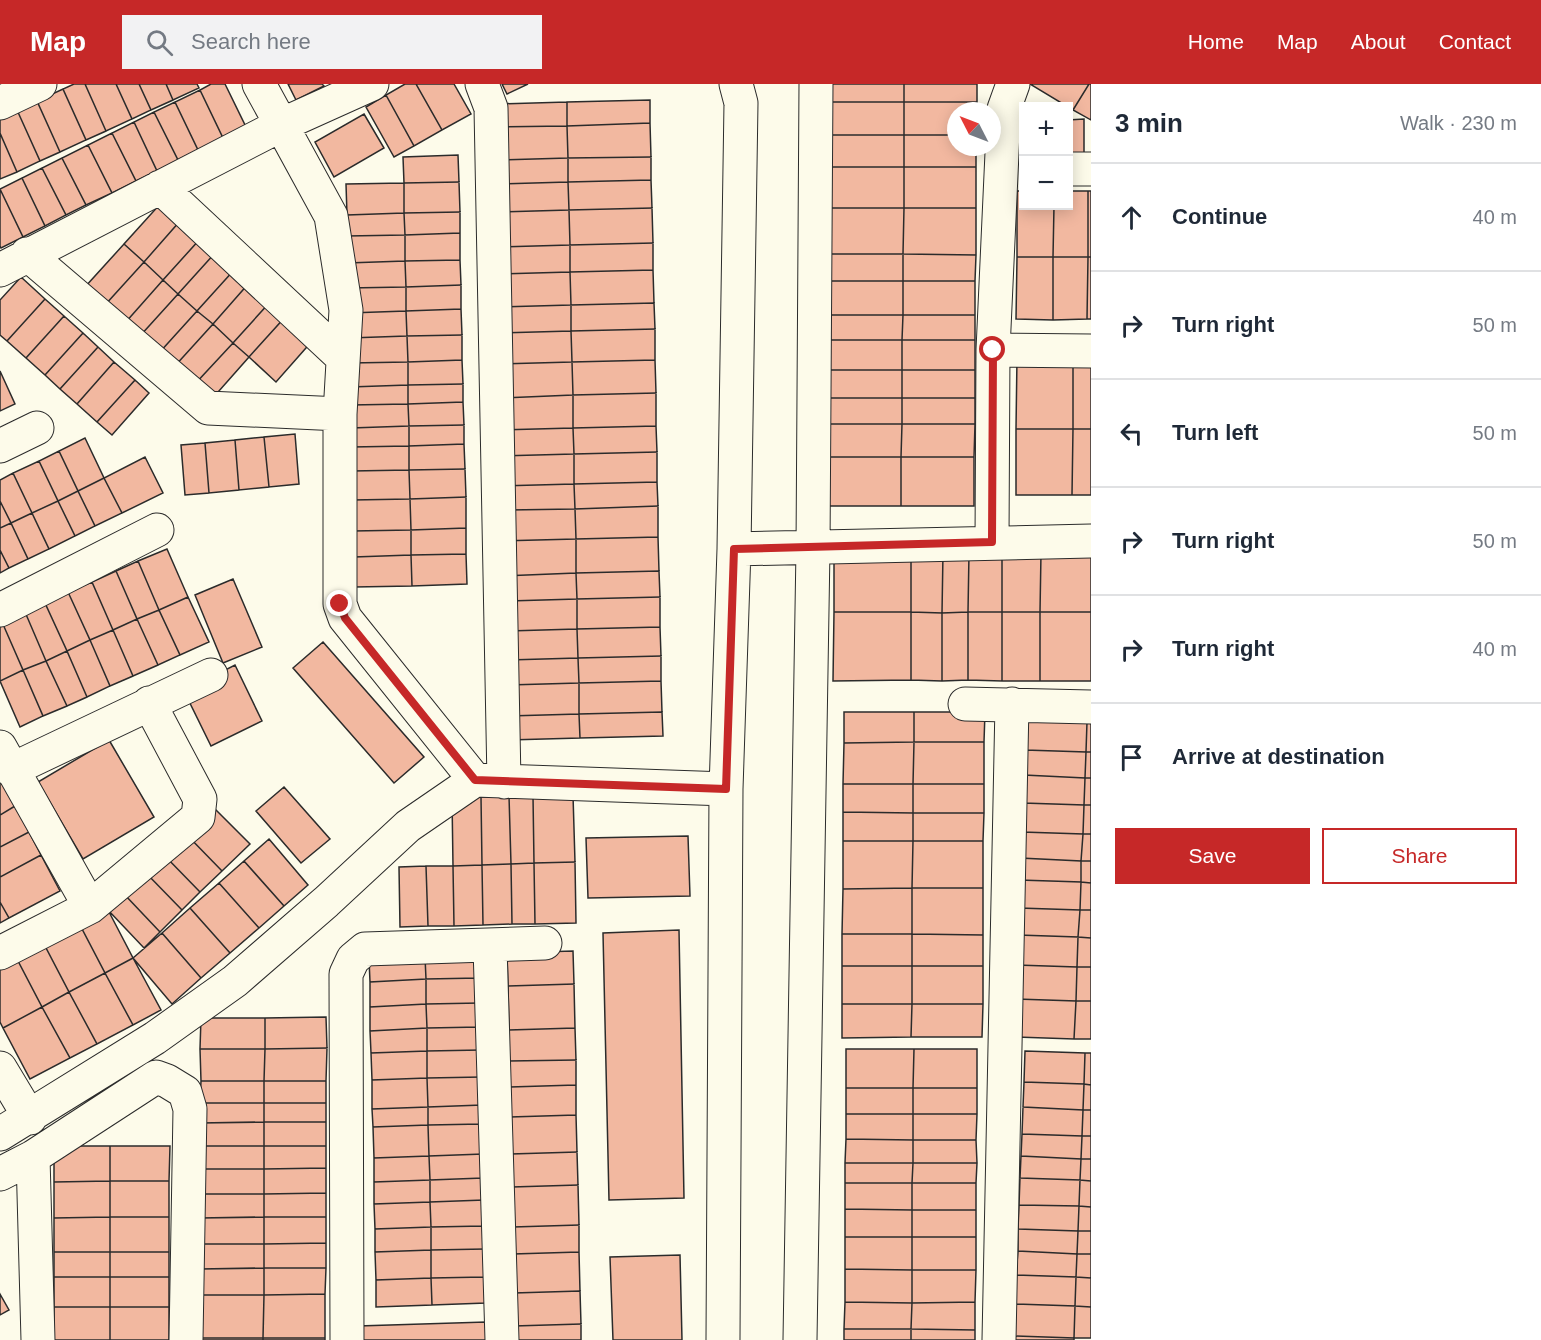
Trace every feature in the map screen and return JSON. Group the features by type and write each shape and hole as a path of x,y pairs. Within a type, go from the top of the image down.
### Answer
{"street":[{"path":"0,103 40,84"},
{"path":"260,84 331,216 346,310 340,414 340,604 345,618 489,781"},
{"path":"340,414 208,408 14,262 281,125 372,84"},
{"path":"482,84 491,108 489,781"},
{"path":"723,1340 726,789 734,549 741,103 736,84"},
{"path":"800,1340 813,549 816,84"},
{"path":"992,542 993,350 1013,171 1004,109 1013,84"},
{"path":"1073,169 1091,169"},
{"path":"160,187 344,358"},
{"path":"993,350 1091,351"},
{"path":"0,446 37,428"},
{"path":"0,609 157,530"},
{"path":"734,549 1091,541"},
{"path":"90,907 6,759 149,703 211,675"},
{"path":"0,953 90,907 198,816 200,799 149,703"},
{"path":"965,704 1091,707"},
{"path":"999,1340 1012,704"},
{"path":"0,1134 30,1118 155,1038 235,981 326,902 408,826 489,781 726,789"},
{"path":"347,1340 346,974 353,959 365,949 490,946 545,942"},
{"path":"490,946 502,1340"},
{"path":"0,1068 30,1118"},
{"path":"0,1174 33,1157 156,1077 185,1092 190,1109 186,1340"},
{"path":"33,1157 33,1337"}],"building":[{"path":"74,84 85,84 106,131 86,140 63,89"},
{"path":"85,84 116,84 132,119 106,131"},
{"path":"116,84 139,84 151,110 132,119"},
{"path":"139,84 166,84 173,100 151,110"},
{"path":"166,84 197,84 199,88 173,100"},
{"path":"211,84 225,84 246,127 223,138 200,90"},
{"path":"288,84 322,84 324,86 296,100"},
{"path":"405,84 416,84 442,130 414,146 386,95"},
{"path":"416,84 454,84 471,114 442,130"},
{"path":"502,84 528,84 507,94"},
{"path":"830,84 904,84 904,102 830,102"},
{"path":"904,84 977,84 977,102 904,102"},
{"path":"1030,84 1089,84 1073,110 1073,102 1060,102"},
{"path":"1089,84 1091,84 1091,120 1073,110"},
{"path":"63,89 86,140 60,152 37,101"},
{"path":"200,90 223,138 198,150 175,102"},
{"path":"386,95 414,146 394,157 366,107"},
{"path":"650,100 650,123 567,126 567,102"},
{"path":"37,101 60,152 40,161 17,110"},
{"path":"175,102 198,150 178,160 154,112"},
{"path":"567,102 567,126 495,127 495,104"},
{"path":"830,102 904,102 904,135 829,135"},
{"path":"904,102 947,102 947,135 904,135"},
{"path":"17,110 40,161 17,172 0,133 0,118"},
{"path":"154,112 178,160 157,171 134,122"},
{"path":"364,114 384,148 334,177 315,142"},
{"path":"1084,119 1084,154 1073,154 1073,120"},
{"path":"1015,121 1019,121 1019,156 1016,156"},
{"path":"134,122 157,171 136,181 112,133"},
{"path":"650,123 651,157 568,158 567,126"},
{"path":"567,126 568,158 496,160 495,127"},
{"path":"0,133 17,172 0,179"},
{"path":"112,133 136,181 112,193 88,145"},
{"path":"829,135 904,135 904,167 829,167"},
{"path":"904,135 947,135 947,156 976,156 976,167 904,167"},
{"path":"88,145 112,193 86,205 62,158"},
{"path":"458,155 459,182 404,183 403,157"},
{"path":"651,157 651,180 568,182 568,158"},
{"path":"62,158 86,205 66,215 42,168"},
{"path":"568,158 568,182 496,184 496,160"},
{"path":"829,167 904,167 904,208 829,208"},
{"path":"904,167 976,167 976,208 904,208"},
{"path":"42,168 66,215 45,226 22,178"},
{"path":"22,178 45,226 23,237 0,189"},
{"path":"651,180 652,208 569,210 568,182"},
{"path":"459,182 460,212 404,213 404,183"},
{"path":"568,182 569,210 497,212 496,184"},
{"path":"404,183 404,213 347,215 346,184"},
{"path":"0,189 23,237 1,248 0,246"},
{"path":"1017,191 1019,191 1019,210 1054,210 1053,257 1017,257"},
{"path":"1073,191 1088,191 1088,257 1053,257 1054,210 1073,210"},
{"path":"1088,191 1091,191 1091,257 1088,257"},
{"path":"161,203 180,221 144,262 124,244"},
{"path":"652,208 653,243 570,245 569,210"},
{"path":"829,208 904,208 903,254 829,254"},
{"path":"904,208 976,208 976,255 903,254"},
{"path":"569,210 570,245 497,247 497,212"},
{"path":"460,212 460,233 405,235 404,213"},
{"path":"404,213 405,235 347,236 347,215"},
{"path":"180,221 200,239 163,280 144,262"},
{"path":"460,233 460,260 405,261 405,235"},
{"path":"405,235 405,261 347,263 347,236"},
{"path":"200,239 215,253 178,294 163,280"},
{"path":"653,243 653,270 570,272 570,245"},
{"path":"124,244 144,262 105,305 85,287"},
{"path":"570,245 570,272 498,274 497,247"},
{"path":"215,253 234,270 197,311 178,294"},
{"path":"829,254 903,254 903,281 828,281"},
{"path":"903,254 976,255 975,281 903,281"},
{"path":"1017,257 1053,257 1053,320 1016,319"},
{"path":"1053,257 1088,257 1087,319 1053,320"},
{"path":"1088,257 1091,257 1091,319 1087,319"},
{"path":"460,260 461,285 406,287 405,261"},
{"path":"405,261 406,287 348,288 347,263"},
{"path":"144,262 163,280 125,323 105,305"},
{"path":"234,270 249,283 213,324 197,311"},
{"path":"653,270 654,303 571,305 570,272"},
{"path":"570,272 571,305 499,307 498,274"},
{"path":"21,277 45,299 7,341 0,335 0,300"},
{"path":"163,280 178,294 140,336 125,323"},
{"path":"828,281 903,281 903,315 828,315"},
{"path":"903,281 975,281 975,315 903,315"},
{"path":"249,283 270,302 233,343 213,324"},
{"path":"461,285 461,309 406,311 406,287"},
{"path":"406,287 406,311 349,313 348,288"},
{"path":"178,294 197,311 159,353 140,336"},
{"path":"45,299 64,316 26,358 7,341"},
{"path":"270,302 286,316 249,357 233,343"},
{"path":"654,303 655,329 571,331 571,305"},
{"path":"571,305 571,331 499,333 499,307"},
{"path":"461,309 462,335 407,336 406,311"},
{"path":"197,311 213,324 174,367 159,353"},
{"path":"406,311 407,336 349,338 349,313"},
{"path":"828,315 903,315 902,340 828,340"},
{"path":"903,315 975,315 975,340 902,340"},
{"path":"64,316 83,333 45,375 26,358"},
{"path":"286,316 313,340 276,382 249,357"},
{"path":"213,324 233,343 194,385 174,367"},
{"path":"655,329 655,360 572,362 571,331"},
{"path":"571,331 572,362 499,364 499,333"},
{"path":"83,333 98,347 60,389 45,375"},
{"path":"462,335 462,360 408,362 407,336"},
{"path":"407,336 408,362 350,363 349,338"},
{"path":"828,340 902,340 902,370 828,370"},
{"path":"902,340 975,340 975,370 902,370"},
{"path":"233,343 249,357 211,400 194,385"},
{"path":"98,347 114,362 77,404 60,389"},
{"path":"1017,357 1073,357 1073,429 1016,429"},
{"path":"1073,357 1091,357 1091,429 1073,429"},
{"path":"462,360 463,384 408,385 408,362"},
{"path":"655,360 656,393 573,395 572,362"},
{"path":"114,362 135,380 97,422 77,404"},
{"path":"408,362 408,385 350,387 350,363"},
{"path":"572,362 573,395 500,398 499,364"},
{"path":"828,370 902,370 902,398 828,398"},
{"path":"902,370 975,370 975,398 902,398"},
{"path":"0,371 15,404 0,411"},
{"path":"135,380 149,393 112,435 97,422"},
{"path":"463,384 463,402 408,404 408,385"},
{"path":"408,385 408,404 350,405 350,387"},
{"path":"656,393 656,426 573,428 573,395"},
{"path":"573,395 573,428 501,430 500,398"},
{"path":"828,398 902,398 902,424 827,424"},
{"path":"902,398 975,398 975,424 902,424"},
{"path":"463,402 464,425 409,426 408,404"},
{"path":"408,404 409,426 351,428 350,405"},
{"path":"827,424 902,424 901,457 827,457"},
{"path":"902,424 975,424 974,457 901,457"},
{"path":"464,425 464,444 409,446 409,426"},
{"path":"409,426 409,446 351,447 351,428"},
{"path":"656,426 657,452 574,454 573,428"},
{"path":"573,428 574,454 502,456 501,430"},
{"path":"1016,429 1073,429 1072,495 1016,495"},
{"path":"1073,429 1091,429 1091,495 1072,495"},
{"path":"295,434 299,484 269,487 264,437"},
{"path":"264,437 269,487 239,490 235,440"},
{"path":"85,438 104,478 78,491 59,451"},
{"path":"235,440 239,490 209,493 205,443"},
{"path":"205,443 209,493 185,495 181,445"},
{"path":"464,444 465,469 409,470 409,446"},
{"path":"409,446 409,470 352,471 351,447"},
{"path":"59,451 78,491 58,501 39,461"},
{"path":"657,452 657,482 574,484 574,454"},
{"path":"574,454 574,484 502,486 502,456"},
{"path":"145,457 163,493 122,513 104,478"},
{"path":"827,457 901,457 901,506 827,506"},
{"path":"901,457 974,457 974,506 901,506"},
{"path":"39,461 58,501 32,513 13,473"},
{"path":"465,469 466,497 410,499 409,470"},
{"path":"409,470 410,499 352,500 352,471"},
{"path":"13,473 32,513 11,523 0,501 0,480"},
{"path":"104,478 122,513 95,526 78,491"},
{"path":"657,482 658,506 575,509 574,484"},
{"path":"574,484 575,509 502,510 502,486"},
{"path":"78,491 95,526 75,536 58,501"},
{"path":"466,497 466,528 411,530 410,499"},
{"path":"410,499 411,530 353,531 352,500"},
{"path":"0,501 11,523 0,528"},
{"path":"58,501 75,536 49,549 32,513"},
{"path":"658,506 658,537 576,539 575,509"},
{"path":"575,509 576,539 503,541 502,510"},
{"path":"32,513 49,549 28,559 11,523"},
{"path":"11,523 28,559 9,568 0,550 0,528"},
{"path":"466,528 466,554 411,555 411,530"},
{"path":"411,530 411,555 354,557 353,531"},
{"path":"658,537 659,571 576,573 576,539"},
{"path":"576,539 576,573 504,576 503,541"},
{"path":"167,549 188,597 159,610 138,561"},
{"path":"0,550 9,568 0,573"},
{"path":"834,553 911,553 911,612 834,612"},
{"path":"911,553 943,553 942,613 911,612"},
{"path":"943,553 969,553 968,612 942,613"},
{"path":"969,553 1002,553 1002,612 968,612"},
{"path":"1002,553 1041,553 1040,612 1002,612"},
{"path":"1041,553 1091,553 1091,612 1040,612"},
{"path":"466,554 467,584 412,586 411,555"},
{"path":"411,555 412,586 354,587 354,557"},
{"path":"138,561 159,610 137,619 116,571"},
{"path":"116,571 137,619 113,630 92,582"},
{"path":"659,571 660,597 577,599 576,573"},
{"path":"576,573 577,599 504,601 504,576"},
{"path":"233,579 262,647 223,663 195,595"},
{"path":"92,582 113,630 90,640 68,592"},
{"path":"68,592 90,640 67,651 45,603"},
{"path":"188,597 209,642 180,655 159,610"},
{"path":"660,597 660,627 577,629 577,599"},
{"path":"577,599 577,629 505,631 504,601"},
{"path":"45,603 67,651 46,661 25,612"},
{"path":"159,610 180,655 158,665 137,619"},
{"path":"25,612 46,661 23,670 2,622"},
{"path":"834,612 911,612 911,680 833,681"},
{"path":"911,612 942,613 942,681 911,680"},
{"path":"968,612 968,680 942,681 942,613"},
{"path":"968,612 1002,612 1002,681 968,680"},
{"path":"1002,612 1040,612 1040,681 1002,681"},
{"path":"1040,612 1091,612 1091,681 1040,681"},
{"path":"137,619 158,665 133,676 113,630"},
{"path":"2,622 23,670 0,681 0,623"},
{"path":"660,627 661,656 578,658 577,629"},
{"path":"577,629 578,658 505,660 505,631"},
{"path":"113,630 133,676 110,686 90,640"},
{"path":"90,640 110,686 87,697 67,651"},
{"path":"323,642 424,757 394,783 293,668"},
{"path":"67,651 87,697 67,706 46,661"},
{"path":"661,656 661,681 579,683 578,658"},
{"path":"578,658 579,683 506,685 505,660"},
{"path":"46,661 67,706 43,716 23,670"},
{"path":"235,665 262,721 211,746 184,691"},
{"path":"23,670 43,716 20,727 0,681"},
{"path":"661,681 662,712 579,714 579,683"},
{"path":"579,683 579,714 506,716 506,685"},
{"path":"662,712 663,736 580,738 579,714"},
{"path":"844,712 914,712 914,742 844,743"},
{"path":"914,712 985,712 984,742 914,742"},
{"path":"579,714 580,738 507,740 506,716"},
{"path":"1026,720 1087,722 1086,752 1025,750"},
{"path":"1087,722 1091,722 1091,752 1086,752"},
{"path":"109,740 154,817 83,859 38,782"},
{"path":"914,742 913,784 843,784 844,743"},
{"path":"914,742 984,742 984,784 913,784"},
{"path":"1025,750 1086,752 1085,778 1024,775"},
{"path":"1086,752 1091,752 1091,778 1085,778"},
{"path":"1024,775 1085,778 1084,805 1023,803"},
{"path":"0,778 15,806 0,815"},
{"path":"1085,778 1091,778 1091,805 1084,805"},
{"path":"843,784 913,784 913,813 843,812"},
{"path":"913,784 984,784 984,813 913,813"},
{"path":"284,787 330,839 301,863 256,811"},
{"path":"573,795 575,862 534,863 533,796"},
{"path":"509,796 511,864 482,865 481,797"},
{"path":"509,796 533,796 534,863 511,864"},
{"path":"481,797 482,865 453,866 452,798"},
{"path":"1023,803 1084,805 1083,834 1022,832"},
{"path":"1084,805 1091,805 1091,834 1083,834"},
{"path":"15,806 29,832 0,847 0,815"},
{"path":"213,807 250,844 222,871 186,834"},
{"path":"843,812 913,813 913,841 843,841"},
{"path":"913,813 984,813 983,841 913,841"},
{"path":"29,832 41,855 0,877 0,847"},
{"path":"1022,832 1083,834 1081,861 1020,858"},
{"path":"186,834 222,871 200,892 164,855"},
{"path":"1083,834 1091,834 1091,861 1081,861"},
{"path":"688,836 690,896 588,898 586,838"},
{"path":"269,839 308,885 284,906 244,861"},
{"path":"843,841 913,841 912,888 843,889"},
{"path":"913,841 983,841 983,888 912,888"},
{"path":"41,855 60,891 9,918 0,902 0,877"},
{"path":"164,855 200,892 182,910 146,873"},
{"path":"1020,858 1081,861 1081,882 1019,880"},
{"path":"244,861 284,906 259,928 219,883"},
{"path":"1081,861 1091,861 1091,883 1081,882"},
{"path":"575,862 576,923 535,924 534,863"},
{"path":"534,863 535,924 512,924 511,864"},
{"path":"511,864 512,924 483,925 482,865"},
{"path":"482,865 483,925 454,926 453,866"},
{"path":"426,866 453,866 454,926 428,926"},
{"path":"426,866 428,926 400,927 399,867"},
{"path":"146,873 182,910 160,932 124,894"},
{"path":"1019,880 1081,882 1080,910 1019,908"},
{"path":"1081,882 1091,883 1091,910 1080,910"},
{"path":"219,883 259,928 230,953 190,908"},
{"path":"912,888 912,934 842,934 843,889"},
{"path":"912,888 983,888 983,935 912,934"},
{"path":"124,894 160,932 144,948 108,910"},
{"path":"0,902 9,918 0,923"},
{"path":"190,908 230,953 201,978 162,933"},
{"path":"1019,908 1080,910 1078,937 1018,935"},
{"path":"108,910 133,958 105,973 80,925"},
{"path":"1080,910 1091,910 1091,938 1078,937"},
{"path":"80,925 105,973 69,992 44,944"},
{"path":"679,930 684,1198 609,1200 603,933"},
{"path":"162,933 201,978 172,1004 133,958"},
{"path":"842,934 912,934 912,966 842,966"},
{"path":"912,934 983,935 983,966 912,966"},
{"path":"1018,935 1078,937 1077,967 1016,965"},
{"path":"1078,937 1091,938 1091,967 1077,967"},
{"path":"44,944 69,992 42,1007 17,959"},
{"path":"573,951 574,984 508,986 507,953"},
{"path":"479,955 479,978 426,979 425,957"},
{"path":"425,957 426,979 370,982 369,959"},
{"path":"133,958 161,1010 133,1025 105,973"},
{"path":"17,959 42,1007 3,1028 0,1022 0,968"},
{"path":"1016,965 1077,967 1076,1001 1015,999"},
{"path":"842,966 912,966 912,1004 842,1004"},
{"path":"912,966 983,966 983,1004 912,1004"},
{"path":"1077,967 1091,967 1091,1001 1076,1001"},
{"path":"105,973 133,1025 97,1044 69,992"},
{"path":"479,978 480,1003 426,1004 426,979"},
{"path":"426,979 426,1004 370,1007 370,982"},
{"path":"574,984 575,1028 509,1030 508,986"},
{"path":"69,992 97,1044 70,1058 42,1007"},
{"path":"1015,999 1076,1001 1074,1039 1013,1037"},
{"path":"1076,1001 1091,1001 1091,1039 1074,1039"},
{"path":"480,1003 480,1027 427,1028 426,1004"},
{"path":"426,1004 427,1028 370,1031 370,1007"},
{"path":"842,1004 912,1004 911,1037 842,1038"},
{"path":"912,1004 983,1004 982,1037 911,1037"},
{"path":"42,1007 70,1058 30,1079 3,1028"},
{"path":"326,1017 327,1048 265,1049 265,1018"},
{"path":"201,1018 265,1018 265,1049 200,1049"},
{"path":"480,1027 481,1050 427,1051 427,1028"},
{"path":"427,1028 427,1051 371,1053 370,1031"},
{"path":"575,1028 576,1060 509,1061 509,1030"},
{"path":"327,1048 326,1081 264,1081 265,1049"},
{"path":"200,1049 265,1049 264,1081 201,1081"},
{"path":"846,1049 914,1049 913,1088 846,1088"},
{"path":"914,1049 977,1049 977,1088 913,1088"},
{"path":"481,1050 482,1077 427,1078 427,1051"},
{"path":"427,1051 427,1078 372,1080 371,1053"},
{"path":"1025,1051 1085,1053 1084,1084 1024,1082"},
{"path":"1085,1053 1091,1053 1091,1085 1084,1084"},
{"path":"576,1060 576,1085 510,1087 509,1061"},
{"path":"482,1077 482,1105 428,1107 427,1078"},
{"path":"427,1078 428,1107 372,1109 372,1080"},
{"path":"201,1081 264,1081 264,1103 200,1103"},
{"path":"264,1081 326,1081 326,1103 264,1103"},
{"path":"1024,1082 1084,1084 1083,1110 1023,1107"},
{"path":"1084,1084 1091,1085 1091,1110 1083,1110"},
{"path":"576,1085 576,1115 510,1117 510,1087"},
{"path":"846,1088 913,1088 913,1114 846,1114"},
{"path":"913,1088 977,1088 977,1114 913,1114"},
{"path":"200,1103 264,1103 264,1122 200,1123"},
{"path":"264,1103 326,1103 326,1122 264,1122"},
{"path":"482,1105 482,1124 428,1125 428,1107"},
{"path":"428,1107 428,1125 373,1127 372,1109"},
{"path":"1023,1107 1083,1110 1082,1136 1022,1134"},
{"path":"1083,1110 1091,1110 1091,1136 1082,1136"},
{"path":"846,1114 913,1114 913,1140 846,1139"},
{"path":"913,1114 977,1114 976,1140 913,1140"},
{"path":"576,1115 577,1152 511,1154 510,1117"},
{"path":"264,1122 264,1146 200,1146 200,1123"},
{"path":"264,1122 326,1122 326,1146 264,1146"},
{"path":"482,1124 483,1154 429,1156 428,1125"},
{"path":"428,1125 429,1156 374,1158 373,1127"},
{"path":"1022,1134 1082,1136 1081,1159 1021,1156"},
{"path":"1082,1136 1091,1136 1091,1159 1081,1159"},
{"path":"846,1139 913,1140 913,1163 845,1163"},
{"path":"913,1140 976,1140 977,1163 913,1163"},
{"path":"54,1146 110,1146 110,1181 54,1182"},
{"path":"110,1146 170,1146 169,1181 110,1181"},
{"path":"200,1146 264,1146 264,1169 200,1169"},
{"path":"264,1146 326,1146 326,1168 264,1169"},
{"path":"577,1152 578,1185 512,1187 511,1154"},
{"path":"483,1154 483,1178 430,1180 429,1156"},
{"path":"429,1156 430,1180 374,1182 374,1158"},
{"path":"1021,1156 1081,1159 1080,1180 1020,1178"},
{"path":"1081,1159 1091,1159 1091,1181 1080,1180"},
{"path":"845,1163 913,1163 912,1183 845,1183"},
{"path":"913,1163 977,1163 976,1183 912,1183"},
{"path":"326,1168 326,1193 264,1194 264,1169"},
{"path":"200,1169 264,1169 264,1194 200,1194"},
{"path":"483,1178 484,1200 430,1202 430,1180"},
{"path":"1020,1178 1080,1180 1079,1206 1019,1205"},
{"path":"430,1180 430,1202 374,1204 374,1182"},
{"path":"1080,1180 1091,1181 1091,1207 1079,1206"},
{"path":"110,1181 110,1217 54,1218 54,1182"},
{"path":"110,1181 169,1181 169,1217 110,1217"},
{"path":"845,1183 912,1183 912,1210 845,1209"},
{"path":"912,1183 976,1183 976,1210 912,1210"},
{"path":"578,1185 579,1225 513,1227 512,1187"},
{"path":"326,1193 326,1217 264,1217 264,1194"},
{"path":"200,1194 264,1194 264,1217 200,1218"},
{"path":"484,1200 484,1226 431,1227 430,1202"},
{"path":"430,1202 431,1227 375,1229 374,1204"},
{"path":"1019,1205 1079,1206 1078,1231 1018,1229"},
{"path":"1079,1206 1091,1207 1091,1231 1078,1231"},
{"path":"845,1209 912,1210 912,1237 845,1237"},
{"path":"912,1210 976,1210 976,1237 912,1237"},
{"path":"110,1217 110,1252 54,1252 54,1218"},
{"path":"110,1217 169,1217 169,1252 110,1252"},
{"path":"264,1217 264,1244 200,1244 200,1218"},
{"path":"264,1217 326,1217 326,1243 264,1244"},
{"path":"579,1225 579,1252 513,1254 513,1227"},
{"path":"484,1226 485,1249 431,1250 431,1227"},
{"path":"431,1227 431,1250 375,1252 375,1229"},
{"path":"1018,1229 1078,1231 1077,1254 1018,1251"},
{"path":"1078,1231 1091,1231 1091,1254 1077,1254"},
{"path":"845,1237 912,1237 912,1270 845,1269"},
{"path":"912,1237 976,1237 976,1270 912,1270"},
{"path":"326,1243 326,1268 264,1268 264,1244"},
{"path":"200,1244 264,1244 264,1268 200,1269"},
{"path":"485,1249 485,1277 431,1278 431,1250"},
{"path":"431,1250 431,1278 376,1280 375,1252"},
{"path":"1018,1251 1077,1254 1076,1277 1016,1275"},
{"path":"54,1252 110,1252 110,1277 54,1277"},
{"path":"110,1252 169,1252 169,1277 110,1277"},
{"path":"579,1252 580,1291 514,1293 513,1254"},
{"path":"1077,1254 1091,1254 1091,1278 1076,1277"},
{"path":"680,1255 682,1340 613,1340 610,1257"},
{"path":"264,1268 264,1295 200,1295 200,1269"},
{"path":"264,1268 326,1268 325,1294 264,1295"},
{"path":"845,1269 912,1270 912,1303 845,1302"},
{"path":"912,1270 976,1270 975,1302 912,1303"},
{"path":"1016,1275 1076,1277 1075,1306 1016,1304"},
{"path":"54,1277 110,1277 110,1307 54,1307"},
{"path":"110,1277 169,1277 169,1307 110,1307"},
{"path":"485,1277 486,1303 432,1305 431,1278"},
{"path":"1076,1277 1091,1278 1091,1307 1075,1306"},
{"path":"431,1278 432,1305 376,1307 376,1280"},
{"path":"580,1291 581,1324 514,1326 514,1293"},
{"path":"0,1294 9,1310 0,1315"},
{"path":"325,1294 325,1338 263,1338 264,1295"},
{"path":"200,1295 264,1295 263,1338 200,1338"},
{"path":"845,1302 912,1303 911,1329 844,1329"},
{"path":"975,1302 975,1330 911,1329 912,1303"},
{"path":"1016,1304 1075,1306 1074,1338 1014,1336"},
{"path":"1075,1306 1091,1307 1091,1338 1074,1338"},
{"path":"54,1307 110,1307 110,1340 54,1340"},
{"path":"110,1307 169,1307 169,1340 110,1340"},
{"path":"486,1322 486,1340 359,1340 358,1326"},
{"path":"581,1324 581,1340 515,1340 514,1326"},
{"path":"844,1329 911,1329 911,1340 844,1340"},
{"path":"911,1329 975,1330 975,1340 911,1340"},
{"path":"1014,1336 1074,1338 1074,1340 1014,1340"},
{"path":"200,1338 263,1338 263,1340 200,1340"},
{"path":"263,1338 325,1338 325,1340 263,1340"}],"route":[{"path":"340,604 345,618 475,780 726,789 734,549 813,549 992,542 993,350"}]}
